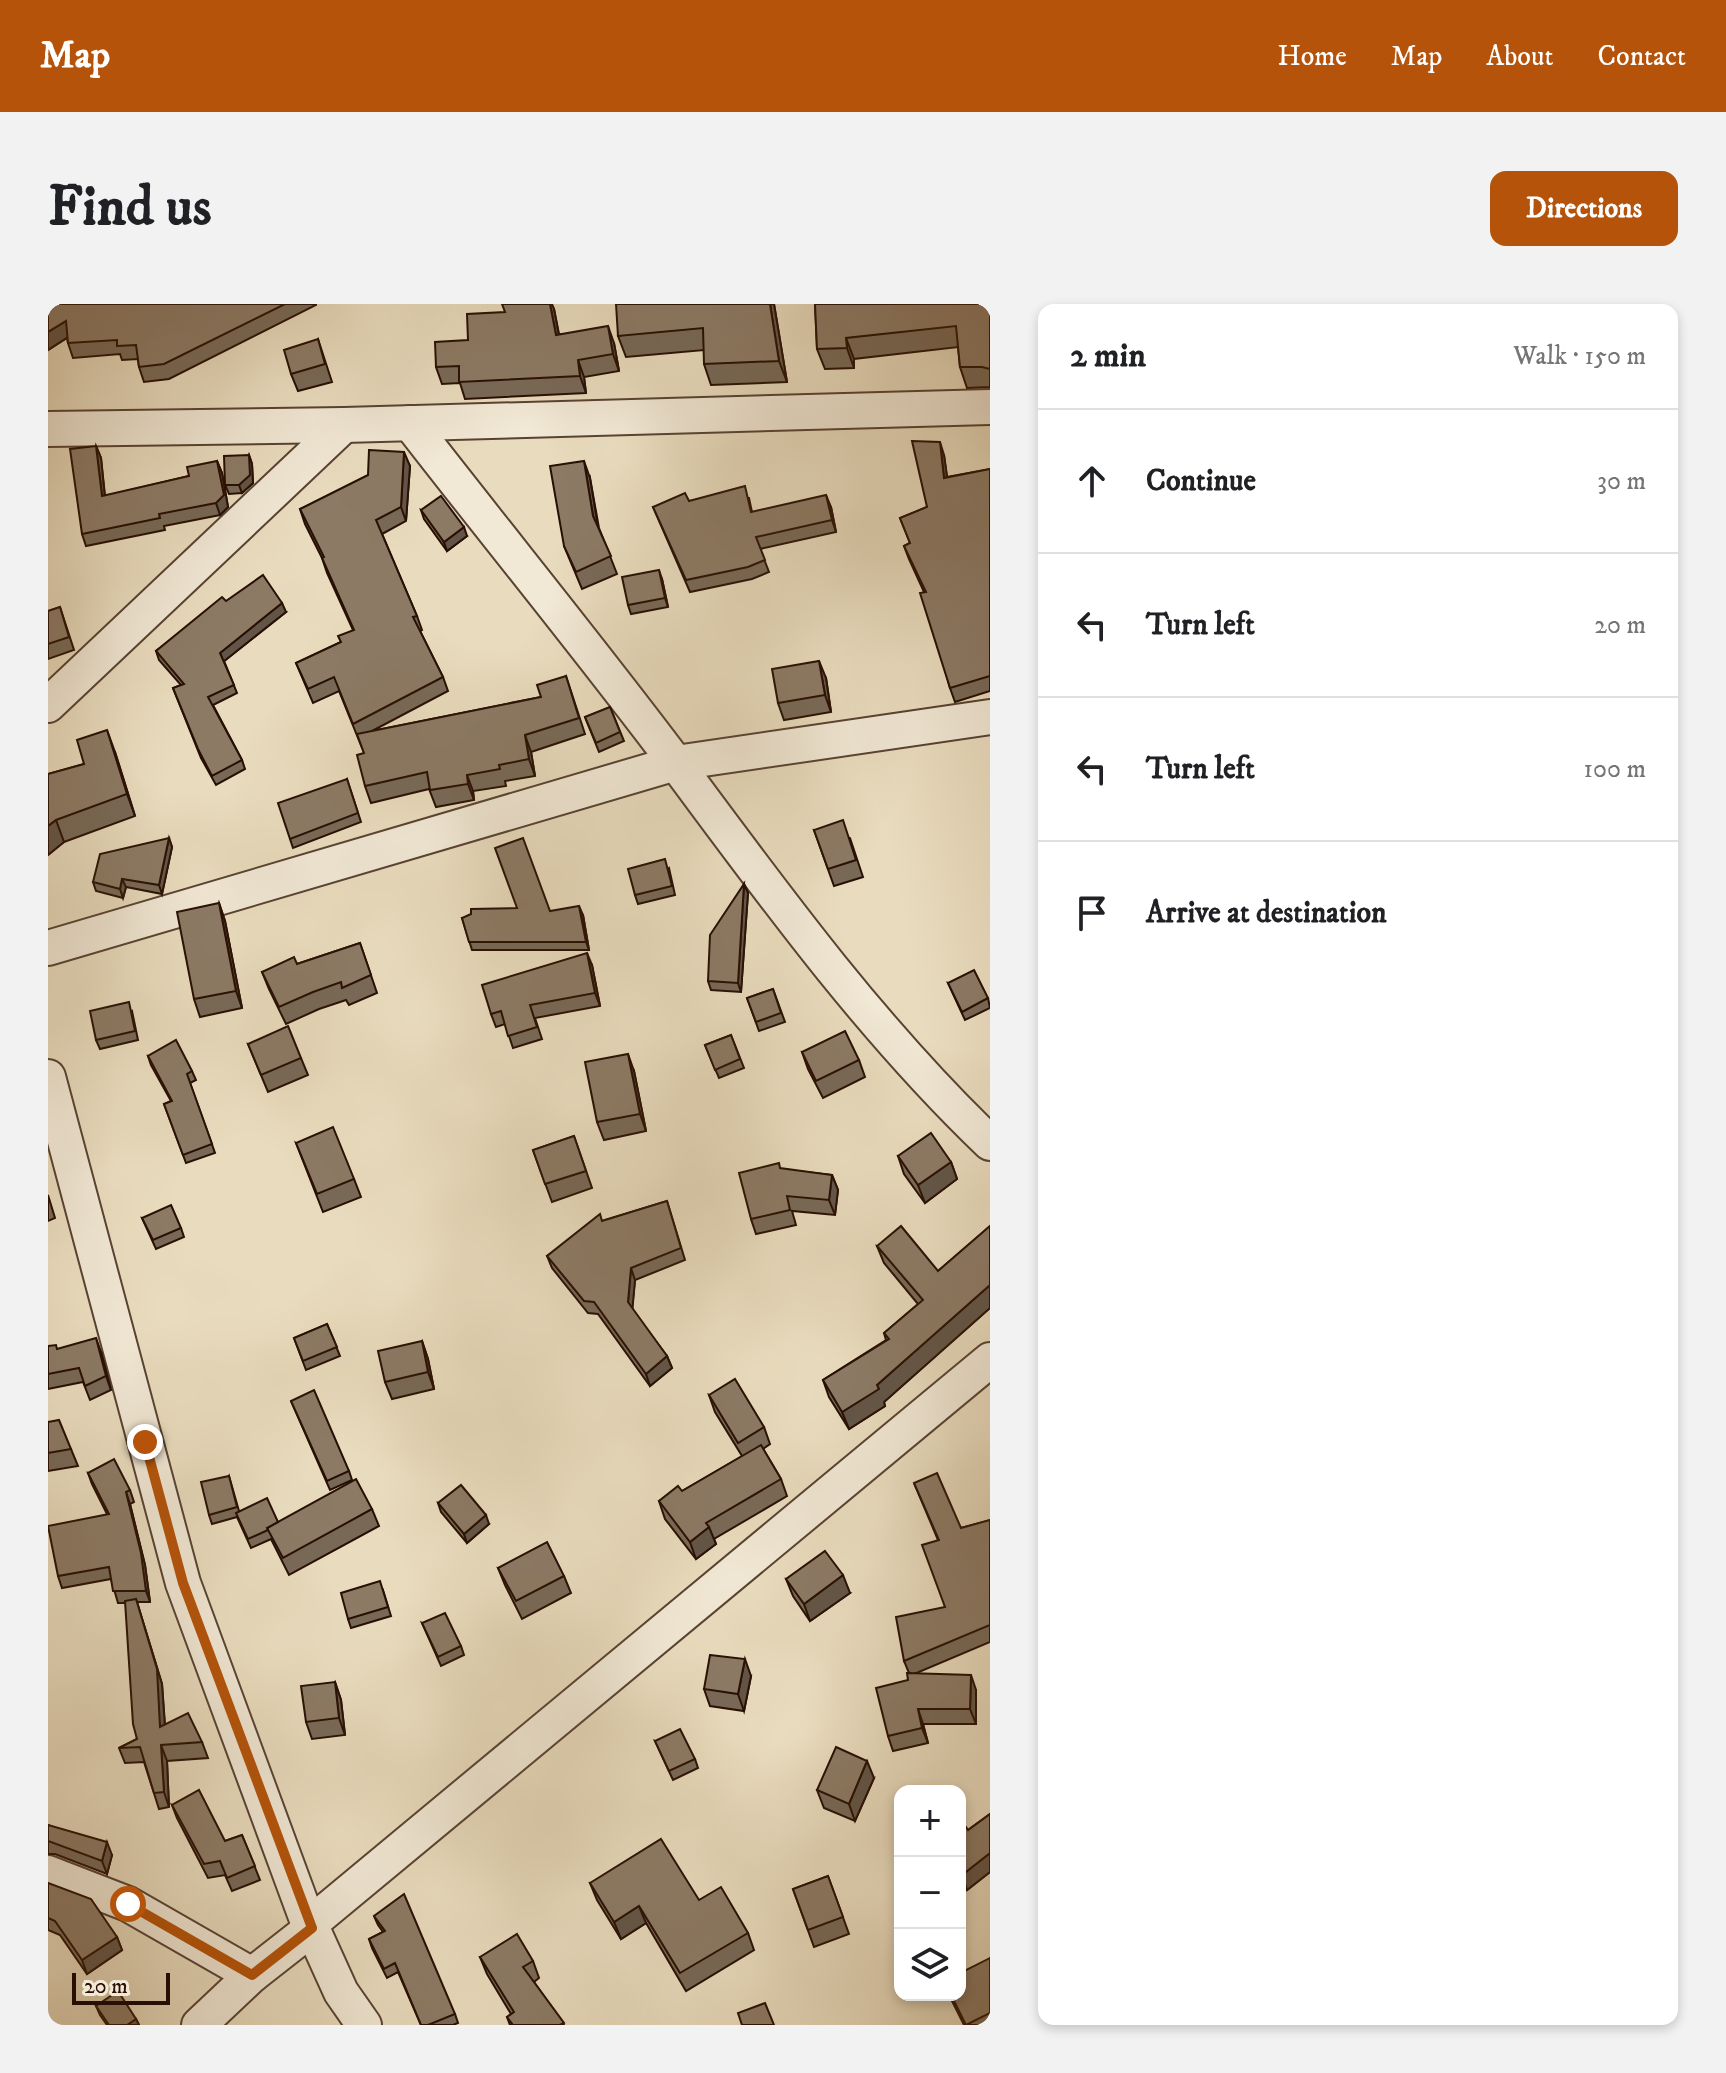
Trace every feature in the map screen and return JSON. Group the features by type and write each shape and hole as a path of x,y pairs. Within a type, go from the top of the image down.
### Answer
{"street":[{"path":"48,429 344,425 990,407"},
{"path":"410,423 676,763 767,887 877,1024 990,1143"},
{"path":"48,705 344,425"},
{"path":"48,948 676,763 990,717"},
{"path":"48,1077 183,1583 311,1926 341,1992 364,2025"},
{"path":"199,2025 252,1975 990,1360"},
{"path":"48,1873 128,1904 252,1975"}],"building":[{"path":"48,304 285,304 164,364 139,367 136,345 117,346 117,340 68,343 66,321 48,332"},
{"path":"502,304 550,304 556,335 608,326 613,354 578,360 580,376 459,382 459,366 436,367 435,342 468,340 467,314 505,312"},
{"path":"616,304 770,304 779,361 704,364 703,328 618,336"},
{"path":"815,304 990,304 990,369 960,367 956,326 846,338 847,348 817,349"},
{"path":"318,339 325,364 291,374 284,350"},
{"path":"912,441 940,442 944,478 990,469 990,676 950,688 920,593 926,592 904,546 910,543 900,518 927,507"},
{"path":"96,446 102,496 189,476 187,467 217,461 224,495 216,503 82,534 70,449"},
{"path":"369,450 404,452 401,507 376,520 417,616 413,617 443,677 353,724 334,677 308,689 296,663 341,642 338,636 354,630 300,509 368,475"},
{"path":"249,455 250,475 239,485 225,485 224,456"},
{"path":"584,461 593,516 611,556 576,572 564,546 550,466"},
{"path":"745,486 751,512 826,495 832,520 756,537 765,560 748,567 686,580 653,507 685,493 689,501"},
{"path":"441,496 464,527 444,542 421,510"},
{"path":"659,570 665,598 628,605 622,577"},
{"path":"263,575 282,603 220,653 234,685 208,697 242,760 212,776 173,688 184,684 156,651 222,597 226,601"},
{"path":"60,607 69,637 48,644 48,611"},
{"path":"819,661 825,695 778,703 772,669"},
{"path":"566,676 579,718 525,735 529,759 499,765 500,769 467,775 468,784 430,790 427,772 365,786 357,755 364,753 357,734 541,697 537,685"},
{"path":"610,707 620,732 596,743 585,717"},
{"path":"107,730 127,794 56,820 48,826 48,774 84,764 77,740"},
{"path":"347,779 358,813 290,839 278,803"},
{"path":"843,820 856,860 828,869 814,830"},
{"path":"169,838 159,885 122,879 120,889 93,882 100,854"},
{"path":"523,838 550,911 579,906 586,942 469,942 462,918 471,914 471,909 517,908 495,848"},
{"path":"665,859 672,886 635,895 628,869"},
{"path":"744,884 738,983 708,981 710,935"},
{"path":"219,903 236,991 194,999 177,912"},
{"path":"360,943 371,975 342,988 341,982 279,1007 262,972 294,957 297,964"},
{"path":"587,953 595,993 530,1005 537,1027 508,1036 501,1011 491,1014 482,985"},
{"path":"974,970 988,998 962,1012 948,983"},
{"path":"773,989 781,1013 756,1022 747,998"},
{"path":"129,1002 135,1031 96,1040 90,1011"},
{"path":"288,1026 301,1058 261,1075 248,1044"},
{"path":"845,1031 859,1060 816,1081 802,1052"},
{"path":"731,1035 740,1059 715,1070 705,1045"},
{"path":"176,1040 192,1071 187,1074 212,1144 183,1155 164,1104 172,1101 148,1056"},
{"path":"628,1054 640,1114 597,1122 585,1062"},
{"path":"333,1127 354,1179 317,1194 296,1143"},
{"path":"931,1133 951,1162 918,1185 898,1156"},
{"path":"574,1136 586,1171 545,1184 533,1150"},
{"path":"779,1163 780,1168 832,1175 829,1200 787,1196 790,1210 751,1219 739,1173"},
{"path":"667,1201 681,1248 631,1268 628,1302 667,1356 646,1374 594,1302 584,1301 547,1256 600,1214 602,1221"},
{"path":"171,1205 181,1228 153,1240 142,1218"},
{"path":"901,1226 938,1271 990,1226 990,1285 877,1385 879,1389 842,1412 823,1380 889,1339 884,1333 923,1300 877,1246"},
{"path":"327,1324 337,1347 303,1361 294,1338"},
{"path":"96,1338 106,1376 85,1386 79,1368 48,1374 48,1346 56,1345 57,1349"},
{"path":"422,1341 428,1372 385,1382 378,1351"},
{"path":"735,1379 764,1427 738,1443 709,1395"},
{"path":"314,1390 349,1471 327,1481 291,1401"},
{"path":"59,1420 71,1449 48,1453 48,1422"},
{"path":"761,1445 781,1479 706,1523 709,1527 690,1542 659,1501 678,1486 682,1491"},
{"path":"114,1459 130,1490 126,1492 141,1553 146,1591 113,1591 109,1567 58,1576 48,1526 109,1514 88,1473"},
{"path":"937,1473 961,1528 990,1520 990,1625 904,1661 896,1617 945,1607 922,1545 939,1540 914,1483"},
{"path":"229,1476 237,1507 209,1515 201,1482"},
{"path":"356,1479 372,1509 283,1558 267,1528"},
{"path":"461,1485 486,1515 464,1534 438,1503"},
{"path":"267,1498 278,1522 248,1539 236,1513"},
{"path":"547,1542 564,1576 516,1601 498,1568"},
{"path":"825,1551 843,1575 804,1604 786,1579"},
{"path":"380,1581 388,1607 348,1619 341,1593"},
{"path":"136,1599 157,1669 160,1727 188,1713 202,1742 161,1745 164,1792 154,1793 140,1747 119,1748 137,1739 133,1724 125,1601"},
{"path":"445,1613 461,1646 438,1657 422,1623"},
{"path":"710,1655 745,1659 738,1694 704,1689"},
{"path":"907,1673 971,1675 970,1709 918,1709 922,1728 888,1736 876,1688 908,1680"},
{"path":"335,1682 339,1718 306,1722 301,1686"},
{"path":"680,1729 695,1759 669,1771 655,1741"},
{"path":"836,1747 867,1761 849,1804 817,1790"},
{"path":"199,1790 225,1841 242,1835 255,1866 227,1878 220,1861 204,1864 172,1805"},
{"path":"990,1814 990,1853 966,1872 966,1827 968,1830"},
{"path":"48,1825 107,1842 102,1861 48,1841"},
{"path":"661,1839 699,1900 721,1887 748,1933 680,1973 639,1906 614,1922 590,1883"},
{"path":"828,1876 843,1917 808,1930 793,1889"},
{"path":"48,1883 91,1899 117,1937 82,1960 55,1921 48,1918"},
{"path":"404,1894 455,2014 428,2025 421,2025 395,1963 384,1969 369,1939 385,1931 374,1916"},
{"path":"517,1934 533,1961 523,1967 564,2023 560,2025 513,2025 507,2017 514,2012 480,1957"},
{"path":"990,1958 990,2013 966,2025 954,2001 966,2001 966,1970"},
{"path":"118,1991 136,2019 127,2025 109,2025 96,2006"},
{"path":"765,2003 774,2025 742,2025 738,2013"}],"route":[{"path":"128,1904 252,1975 312,1928 183,1583 145,1442"}]}
